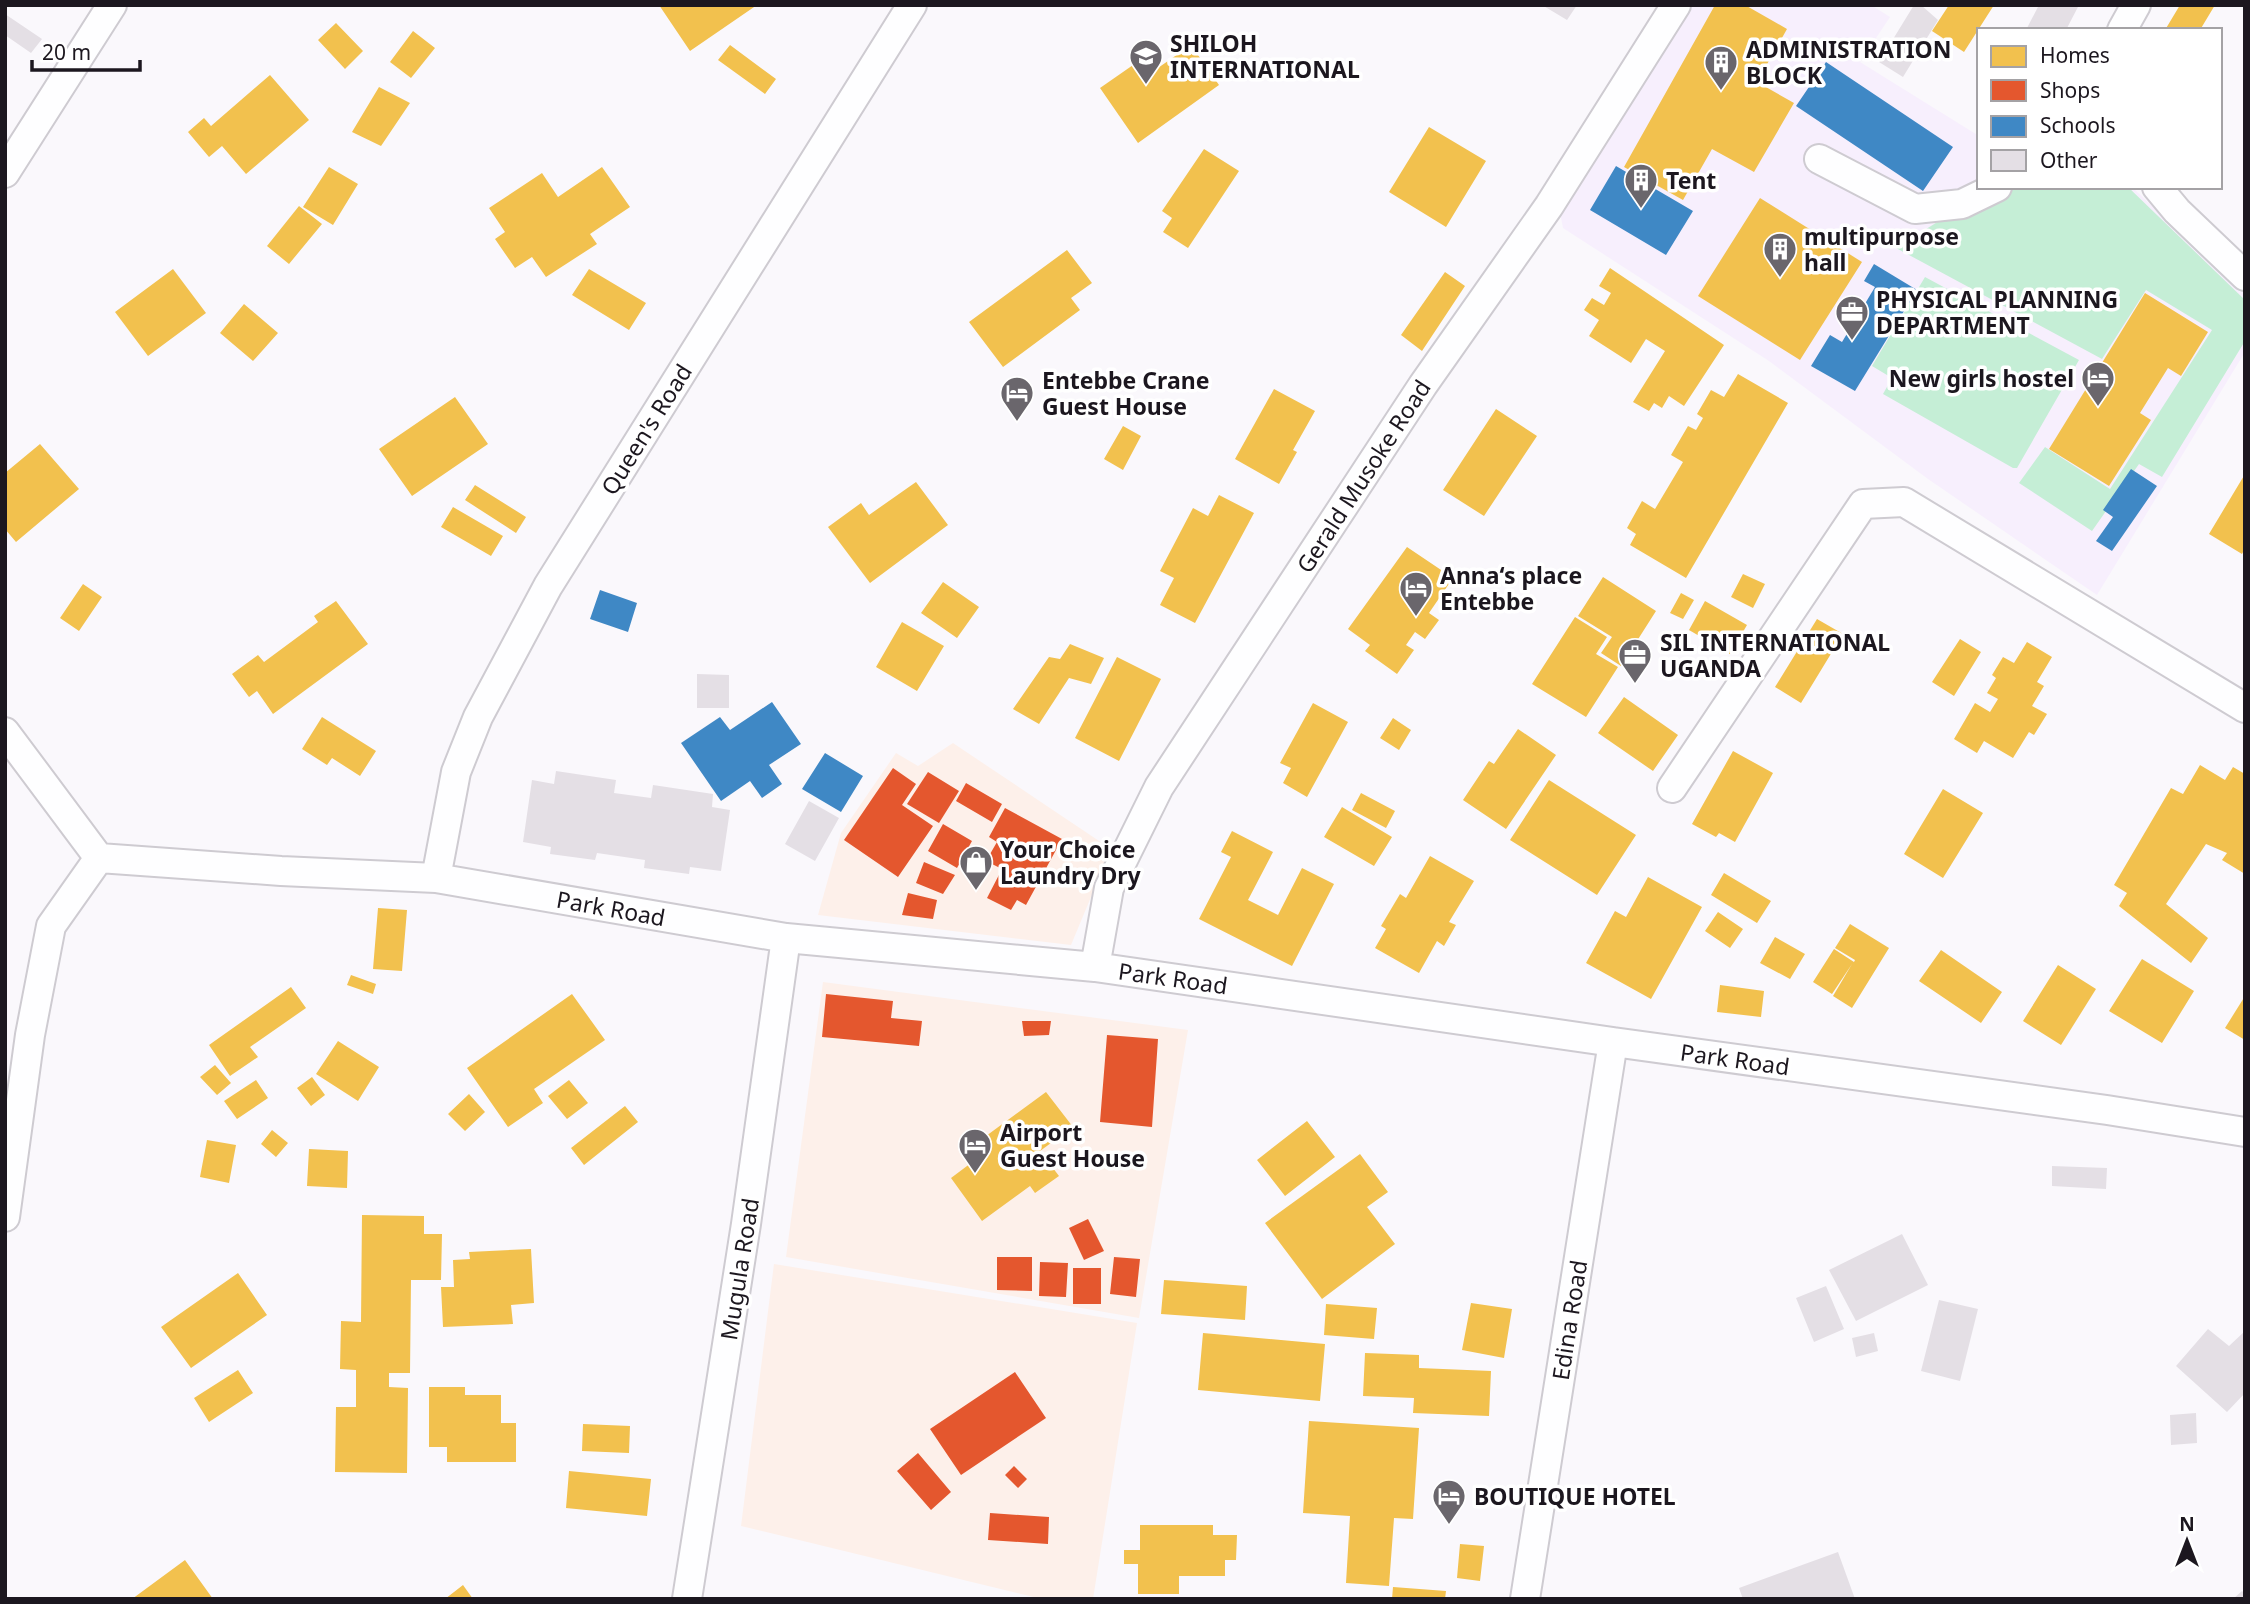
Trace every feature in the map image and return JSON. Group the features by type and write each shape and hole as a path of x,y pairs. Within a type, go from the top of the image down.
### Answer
{"street":[{"path":"5,173 112,5"},
{"name":"Queen's Road","path":"436,878 456,772 478,717 548,586 912,5"},
{"name":"Gerald Musoke Road","path":"1095,967 1109,888 1159,787 1423,385 1549,206 1676,5"},
{"path":"2123,28 2136,5"},
{"path":"1819,159 1915,209 1962,204 1993,189"},
{"path":"2159,189 2245,276"},
{"path":"1672,788 1863,504 1904,502 2245,708"},
{"path":"5,732 99,858 51,926 30,1035 5,1217"},
{"name":"Park Road","path":"99,858 281,871 436,878 786,939 1095,967 2107,1110 2245,1132"},
{"name":"Mugula Road","path":"687,1599 746,1224 786,939"},
{"name":"Edina Road","path":"1525,1599 1614,1042"}],"shaded area":[{"path":"1687,5 1871,5 1890,17 1860,62 1977,135 1977,189 2134,189 2245,294 2245,352 2097,595 1928,479 1769,361 1563,228 1560,213"},
{"path":"953,743 1111,849 1071,945 818,915 841,833 896,753 918,766"},
{"path":"823,982 1188,1030 1139,1318 786,1257"},
{"path":"774,1264 1137,1323 1093,1599 1042,1599 741,1526"}],"green space":[{"path":"1995,189 2130,189 2245,300 2245,341 2162,477 2139,464 2092,531 2019,483 2045,447 2110,489 2212,330 2146,290 2102,359 1896,248"},
{"path":"1925,277 2079,360 2017,468 1883,394 1892,378 1872,366"}],"building: Homes":[{"path":"659,5 757,5 690,51"},
{"name":"ADMINISTRATION BLOCK","path":"1715,5 1745,5 1787,29 1757,82 1794,103 1754,172 1712,149 1683,200 1624,167"},
{"path":"1949,5 1994,5 1964,52 1932,31"},
{"path":"2180,5 2215,5 2201,28 2166,28"},
{"path":"336,23 363,51 345,69 318,40"},
{"path":"413,31 435,48 411,78 390,62"},
{"path":"730,45 776,79 765,94 718,60"},
{"path":"1191,45 1219,85 1138,143 1100,88 1146,56 1155,70"},
{"path":"270,75 309,120 246,174 222,146 209,157 188,132 204,118 211,126"},
{"path":"379,87 410,103 381,146 352,132"},
{"path":"1429,127 1486,161 1446,227 1389,192"},
{"path":"1204,149 1239,171 1188,248 1163,232 1172,218 1162,211"},
{"path":"329,167 358,184 333,225 303,207"},
{"path":"602,167 630,207 590,234 597,244 546,277 532,257 515,268 495,239 505,232 489,208 542,173 558,197"},
{"name":"multipurpose hall","path":"1760,198 1862,262 1800,360 1698,296"},
{"path":"299,206 322,224 289,264 267,246"},
{"path":"1067,250 1092,283 1071,298 1080,310 1003,367 969,322"},
{"path":"1610,268 1724,345 1684,406 1669,396 1662,408 1654,403 1649,411 1633,402 1665,351 1646,339 1631,363 1589,336 1599,320 1584,310 1592,298 1604,305 1611,293 1599,286"},
{"path":"173,269 206,313 148,356 115,312"},
{"path":"589,269 646,303 629,330 572,295"},
{"path":"1445,272 1465,286 1422,351 1401,335"},
{"path":"2145,293 2208,332 2181,376 2168,368 2140,413 2151,420 2109,486 2049,449"},
{"path":"244,304 278,333 253,361 220,333"},
{"path":"1738,374 1788,403 1686,578 1630,545 1636,534 1627,528 1642,501 1655,509 1683,462 1671,455 1688,426 1696,430 1703,418 1697,414 1711,390 1724,397"},
{"path":"1274,389 1315,411 1293,450 1297,452 1279,484 1235,459"},
{"path":"455,397 488,444 412,496 379,449"},
{"path":"1496,409 1537,436 1484,516 1443,490"},
{"path":"1123,426 1141,436 1123,470 1104,459"},
{"path":"40,444 79,489 16,542 5,529 5,473"},
{"path":"2245,474 2245,548 2242,554 2209,534"},
{"path":"916,482 948,525 870,583 828,527 861,503 869,515"},
{"path":"475,485 526,517 516,533 465,500"},
{"path":"1219,495 1254,513 1195,623 1160,605 1174,578 1160,571 1193,508 1208,516"},
{"path":"453,507 503,536 491,556 441,527"},
{"path":"1407,547 1453,578 1429,613 1439,620 1425,639 1415,632 1406,645 1414,650 1397,674 1365,651 1370,645 1348,629"},
{"path":"1743,574 1765,584 1753,608 1731,597"},
{"path":"1603,577 1656,611 1621,666 1601,653 1612,637 1578,616"},
{"path":"943,582 979,607 957,638 921,613"},
{"path":"83,584 102,597 79,631 60,618"},
{"path":"1681,593 1694,600 1683,619 1670,613"},
{"path":"336,601 368,644 273,714 257,691 249,697 232,674 258,655 264,662 318,622 314,616"},
{"path":"1705,601 1747,625 1730,654 1689,630"},
{"path":"1575,617 1607,637 1596,654 1618,667 1586,717 1532,684"},
{"path":"1817,619 1843,634 1801,703 1775,687"},
{"path":"902,622 944,646 917,691 876,667"},
{"path":"1960,639 1981,652 1954,696 1932,682"},
{"path":"2027,642 2052,657 2037,682 2044,686 2032,706 2047,714 2034,735 2029,732 2013,758 1984,741 1977,753 1954,739 1975,703 1990,712 1998,699 1987,693 1996,678 1992,675 2003,657 2014,663"},
{"path":"1070,644 1104,658 1091,684 1069,678 1039,724 1013,709 1049,657 1060,659"},
{"path":"1117,657 1161,679 1119,761 1075,738"},
{"path":"1624,697 1678,735 1653,771 1598,733"},
{"path":"1313,703 1348,722 1307,797 1283,783 1291,768 1280,763"},
{"path":"322,717 376,751 360,776 332,758 327,765 302,749"},
{"path":"1393,718 1411,730 1399,750 1380,738"},
{"path":"1518,729 1556,755 1506,829 1463,800 1489,761 1494,764"},
{"path":"1733,751 1773,773 1735,842 1719,833 1716,837 1692,824"},
{"path":"2200,765 2225,780 2233,767 2245,774 2245,874 2222,860 2227,853 2206,844 2166,904 2208,938 2191,963 2119,906 2127,893 2114,885 2171,788 2183,794"},
{"path":"1549,780 1636,835 1597,895 1510,840"},
{"path":"1943,789 1983,813 1943,878 1904,854"},
{"path":"1361,793 1395,811 1386,828 1352,810"},
{"path":"1342,807 1392,837 1374,866 1324,837"},
{"path":"1232,831 1273,852 1248,900 1278,915 1302,868 1334,884 1292,966 1199,919 1231,857 1221,852"},
{"path":"1430,856 1474,881 1449,922 1456,925 1444,946 1437,941 1419,973 1375,948 1386,929 1381,926 1400,894 1406,898"},
{"path":"1724,873 1771,901 1757,923 1711,895"},
{"path":"1648,877 1702,907 1651,999 1586,963 1615,911 1626,917"},
{"path":"378,908 407,910 402,971 373,969"},
{"path":"1718,912 1743,929 1730,948 1705,931"},
{"path":"1850,924 1889,948 1852,1008 1833,996 1852,964 1832,994 1813,982 1834,949 1854,962 1855,960 1835,948"},
{"path":"1775,937 1805,954 1790,979 1760,963"},
{"path":"1941,950 2002,992 1981,1023 1919,981"},
{"path":"2142,959 2194,991 2162,1043 2109,1011"},
{"path":"2058,965 2096,989 2061,1045 2023,1021"},
{"path":"351,975 376,984 373,994 347,985"},
{"path":"1720,985 1764,991 1761,1017 1717,1012"},
{"path":"291,987 306,1008 250,1047 258,1057 230,1076 209,1045"},
{"path":"572,994 605,1040 534,1089 543,1103 508,1127 467,1068"},
{"path":"2245,996 2245,1040 2225,1028"},
{"path":"338,1041 379,1067 358,1101 316,1074"},
{"path":"215,1065 231,1083 217,1095 200,1077"},
{"path":"312,1077 325,1095 311,1106 297,1088"},
{"path":"256,1080 268,1098 237,1119 224,1101"},
{"path":"569,1080 588,1103 567,1119 548,1096"},
{"path":"1046,1092 1073,1127 1040,1151 1059,1176 1035,1193 1030,1186 982,1221 951,1178 975,1160 967,1150"},
{"path":"469,1094 485,1112 465,1131 448,1114"},
{"path":"625,1106 638,1122 584,1165 571,1148"},
{"path":"1307,1121 1335,1157 1285,1196 1257,1160"},
{"path":"272,1130 288,1143 276,1157 261,1144"},
{"path":"207,1140 236,1145 229,1183 200,1177"},
{"path":"309,1149 348,1151 347,1188 307,1186"},
{"path":"1360,1154 1388,1192 1367,1207 1395,1244 1322,1299 1265,1223"},
{"path":"362,1215 424,1216 424,1234 442,1234 441,1280 411,1280 410,1373 389,1373 389,1387 408,1388 407,1473 335,1472 336,1407 356,1407 356,1370 340,1369 341,1321 361,1322"},
{"path":"531,1249 534,1303 511,1305 513,1324 443,1327 441,1287 454,1287 453,1260 470,1259 469,1252"},
{"path":"238,1273 267,1315 191,1368 161,1327"},
{"path":"1164,1280 1247,1286 1245,1320 1161,1314"},
{"path":"1471,1303 1512,1309 1504,1358 1462,1350"},
{"path":"1326,1304 1377,1308 1374,1339 1324,1335"},
{"path":"1203,1333 1325,1344 1320,1401 1198,1390"},
{"path":"1365,1353 1419,1355 1419,1368 1491,1371 1489,1416 1413,1413 1414,1398 1363,1396"},
{"path":"238,1370 253,1393 209,1422 194,1398"},
{"path":"429,1387 465,1387 465,1395 501,1395 501,1423 516,1423 516,1462 447,1462 447,1447 429,1447"},
{"path":"1309,1421 1419,1428 1413,1519 1394,1518 1389,1586 1346,1583 1350,1516 1303,1513"},
{"path":"583,1424 630,1426 629,1453 582,1451"},
{"path":"569,1471 651,1479 647,1516 566,1508"},
{"path":"1140,1525 1213,1525 1213,1535 1237,1535 1236,1560 1225,1560 1225,1576 1179,1576 1179,1594 1138,1594 1138,1564 1124,1564 1124,1550 1140,1550"},
{"path":"1460,1544 1484,1546 1480,1581 1457,1578"},
{"path":"185,1560 213,1599 132,1599"},
{"path":"463,1585 473,1599 445,1599"},
{"path":"1393,1587 1446,1591 1445,1599 1392,1599"}],"building: Shops":[{"path":"893,768 916,784 902,805 933,826 898,877 844,840"},
{"path":"928,772 959,791 939,823 907,804"},
{"path":"966,783 1002,804 992,822 956,801"},
{"path":"1005,808 1062,839 1026,905 1017,900 1011,910 987,898 1002,869 986,861 997,842 989,837"},
{"path":"943,824 972,841 957,868 928,851"},
{"path":"924,862 955,875 943,894 916,883"},
{"path":"908,893 937,900 933,919 902,915"},
{"path":"826,994 893,1001 891,1018 922,1021 919,1046 822,1037"},
{"path":"1022,1021 1051,1021 1049,1035 1024,1036"},
{"path":"1107,1035 1158,1039 1152,1127 1100,1122"},
{"path":"1088,1219 1104,1251 1084,1260 1069,1228"},
{"path":"997,1257 1032,1257 1032,1291 997,1290"},
{"path":"1114,1257 1140,1259 1136,1297 1110,1294"},
{"path":"1040,1262 1068,1263 1066,1297 1039,1296"},
{"path":"1073,1268 1101,1268 1101,1304 1073,1304"},
{"path":"1015,1372 1046,1418 961,1475 930,1429"},
{"path":"918,1453 951,1492 931,1510 897,1471"},
{"path":"1014,1466 1027,1479 1018,1488 1005,1475"},
{"path":"990,1513 1049,1517 1048,1544 988,1540"}],"building: Schools":[{"path":"1826,62 1953,147 1923,191 1796,106"},
{"name":"Tent","path":"1616,166 1693,211 1666,255 1590,210"},
{"path":"1874,264 1917,290 1855,391 1811,366 1830,335 1842,342 1875,287 1864,281"},
{"path":"2131,469 2157,486 2112,551 2096,541 2113,517 2103,510"},
{"path":"600,590 637,603 628,632 590,619"},
{"path":"772,702 801,744 769,765 782,784 762,798 750,781 721,801 681,743 720,717 730,730"},
{"path":"825,753 863,776 841,812 802,789"}],"building: Other":[{"path":"1542,5 1577,5 1567,20"},
{"path":"1914,5 1921,5 1938,20 1903,77 1879,62"},
{"path":"2039,5 2079,5 2067,28 2027,28"},
{"path":"5,14 42,39 31,53 5,35"},
{"path":"697,674 729,675 729,708 697,708"},
{"path":"556,771 616,780 614,793 651,798 653,785 713,794 712,807 730,810 721,871 690,867 689,874 644,868 645,860 597,853 595,860 550,854 551,847 523,842 532,780 554,784"},
{"path":"809,801 839,818 815,861 785,844"},
{"path":"2052,1166 2107,1168 2106,1189 2052,1186"},
{"path":"1902,1234 1928,1285 1856,1321 1829,1270"},
{"path":"1826,1286 1844,1329 1814,1342 1796,1298"},
{"path":"1939,1300 1978,1309 1960,1381 1921,1371"},
{"path":"2208,1329 2229,1346 2245,1331 2245,1393 2227,1412 2176,1366"},
{"path":"1874,1333 1878,1351 1856,1357 1852,1338"},
{"path":"2196,1413 2197,1443 2171,1445 2170,1415"},
{"path":"1838,1552 1855,1599 1743,1599 1739,1588"},
{"path":"2242,1591 2245,1599 2233,1599"}],"place":[{"name":"SHILOH INTERNATIONAL","path":"1146,86"},
{"name":"ADMINISTRATION BLOCK","path":"1721,92"},
{"name":"Tent","path":"1641,210"},
{"name":"multipurpose hall","path":"1780,279"},
{"name":"PHYSICAL PLANNING DEPARTMENT","path":"1852,342"},
{"name":"New girls hostel","path":"2098,408"},
{"name":"Entebbe Crane Guest House","path":"1017,423"},
{"name":"Anna‘s place Entebbe","path":"1416,618"},
{"name":"SIL INTERNATIONAL UGANDA","path":"1635,685"},
{"name":"Your Choice Laundry Dry","path":"976,892"},
{"name":"Airport Guest House","path":"975,1175"},
{"name":"BOUTIQUE HOTEL","path":"1449,1526"}]}
